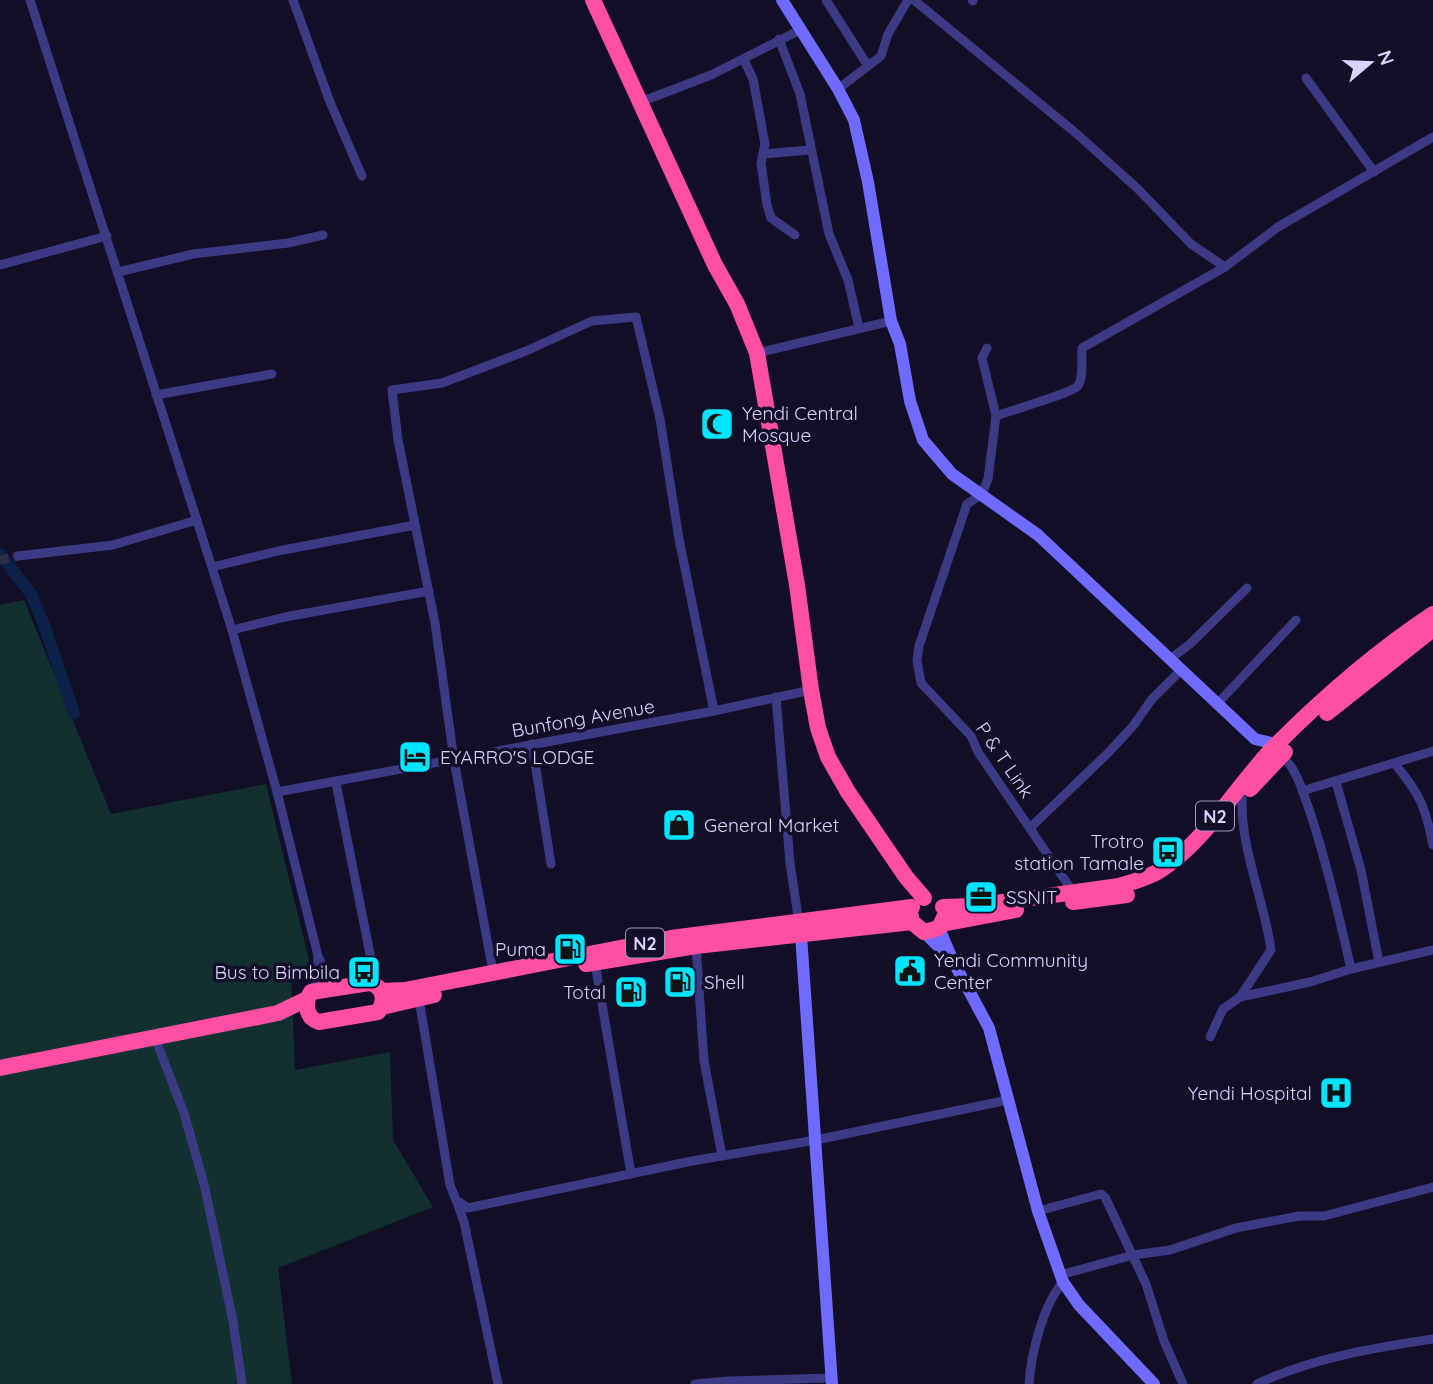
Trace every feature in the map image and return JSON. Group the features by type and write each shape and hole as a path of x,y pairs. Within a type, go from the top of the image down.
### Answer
{"highway":[{"path":"593,0 638,103 715,265 737,303 757,353 797,585 811,690 818,728 828,757 848,792 906,877 926,915"},
{"name":"N2","path":"381,999 405,990 671,939 1099,900 1130,894 1159,882 1188,859 1242,799 1277,749 1364,666 1433,614"},
{"name":"N2","path":"926,915 1119,886 1159,871 1190,846 1259,763 1433,629"},
{"name":"N2","path":"381,999 419,999 464,987 800,929"},
{"path":"0,1068 278,1013 311,995 333,988 369,984 377,986 381,999 374,1015 320,1022 278,1013"},
{"path":"311,995 307,1010 311,1018"}],"street":[{"path":"30,0 232,630 277,792 318,956 333,988"},
{"path":"293,0 330,102 362,176"},
{"path":"782,0 802,29 854,120 868,182 891,321 900,344 911,401 923,440 952,474 1038,535 1255,739 1277,749 1291,764 1325,856 1351,969"},
{"path":"826,0 869,66"},
{"path":"838,89 881,56 888,34 911,0 1084,141 1138,188 1191,244 1225,267"},
{"path":"638,103 744,60 802,29"},
{"path":"779,39 800,94 829,234 848,281 859,328"},
{"path":"744,60 753,79 765,144 761,163 771,218 794,235"},
{"path":"1307,78 1374,172"},
{"path":"996,416 1032,402 1068,393 1078,385 1082,348 1225,267 1278,227 1433,137"},
{"path":"763,154 810,150"},
{"path":"118,272 193,254 288,243 323,235"},
{"path":"0,265 107,236"},
{"path":"493,972 454,760 440,652 398,440 392,390 442,383 526,351 592,321 636,317 660,419 679,539 715,711"},
{"path":"757,353 891,321"},
{"path":"982,494 988,479 996,416 982,358 987,348"},
{"path":"156,395 272,374"},
{"name":"P & T Link","path":"982,494 967,504 919,646 917,661 921,683 971,736 978,752 1073,892"},
{"path":"18,556 113,545 197,520"},
{"path":"212,567 278,551 415,525"},
{"path":"1170,659 1190,644 1247,588"},
{"path":"232,630 285,617 429,591"},
{"path":"1217,704 1296,620"},
{"path":"1031,827 1109,752 1133,726 1152,699 1181,670"},
{"name":"Bunfong Avenue","path":"277,792 715,711 811,690"},
{"path":"695,1384 728,1381 831,1381 800,929 790,863 776,697"},
{"path":"1255,739 1259,763"},
{"path":"532,744 551,864"},
{"path":"1303,791 1433,751"},
{"path":"1395,764 1419,793 1433,845"},
{"path":"1336,782 1361,870 1379,962"},
{"path":"335,783 371,959"},
{"path":"1210,1037 1223,1009 1240,997 1271,950 1241,824 1242,799"},
{"path":"926,915 989,1028 1038,1211 1061,1278 1079,1305 1154,1384"},
{"path":"696,946 704,1061 722,1156"},
{"path":"1240,997 1433,950"},
{"path":"311,995 318,956"},
{"path":"595,963 631,1174"},
{"path":"419,999 450,1185 464,1222 498,1384"},
{"path":"155,1038 184,1113 204,1184 233,1321 243,1384"},
{"path":"456,1200 468,1208 1008,1100"},
{"path":"1029,1384 1030,1362 1052,1294 1061,1278 1133,1255 1170,1250 1236,1228 1298,1216 1324,1216 1433,1187"},
{"path":"1038,1211 1101,1194 1105,1197 1146,1284 1164,1341 1182,1384"},
{"path":"1257,1384 1279,1373 1363,1350 1433,1339"}],"green space":[{"path":"24,600 111,814 266,784 310,964 291,975 295,1070 390,1052 393,1140 433,1207 278,1268 292,1384 0,1384 0,605"}],"waterway":[{"path":"0,554 31,594 74,713"}],"tunnel":[{"path":"0,560 18,556"}],"place":[{"name":"Yendi Central Mosque","path":"717,424"},
{"name":"EYARRO'S LODGE","path":"415,757"},
{"name":"General Market","path":"679,825"},
{"name":"Trotro station Tamale","path":"1168,852"},
{"name":"SSNIT","path":"981,897"},
{"name":"Puma","path":"570,949"},
{"name":"Yendi Community Center","path":"910,971"},
{"name":"Bus to Bimbila","path":"364,972"},
{"name":"Shell","path":"680,982"},
{"name":"Total","path":"631,992"},
{"name":"Yendi Hospital","path":"1336,1093"}]}
